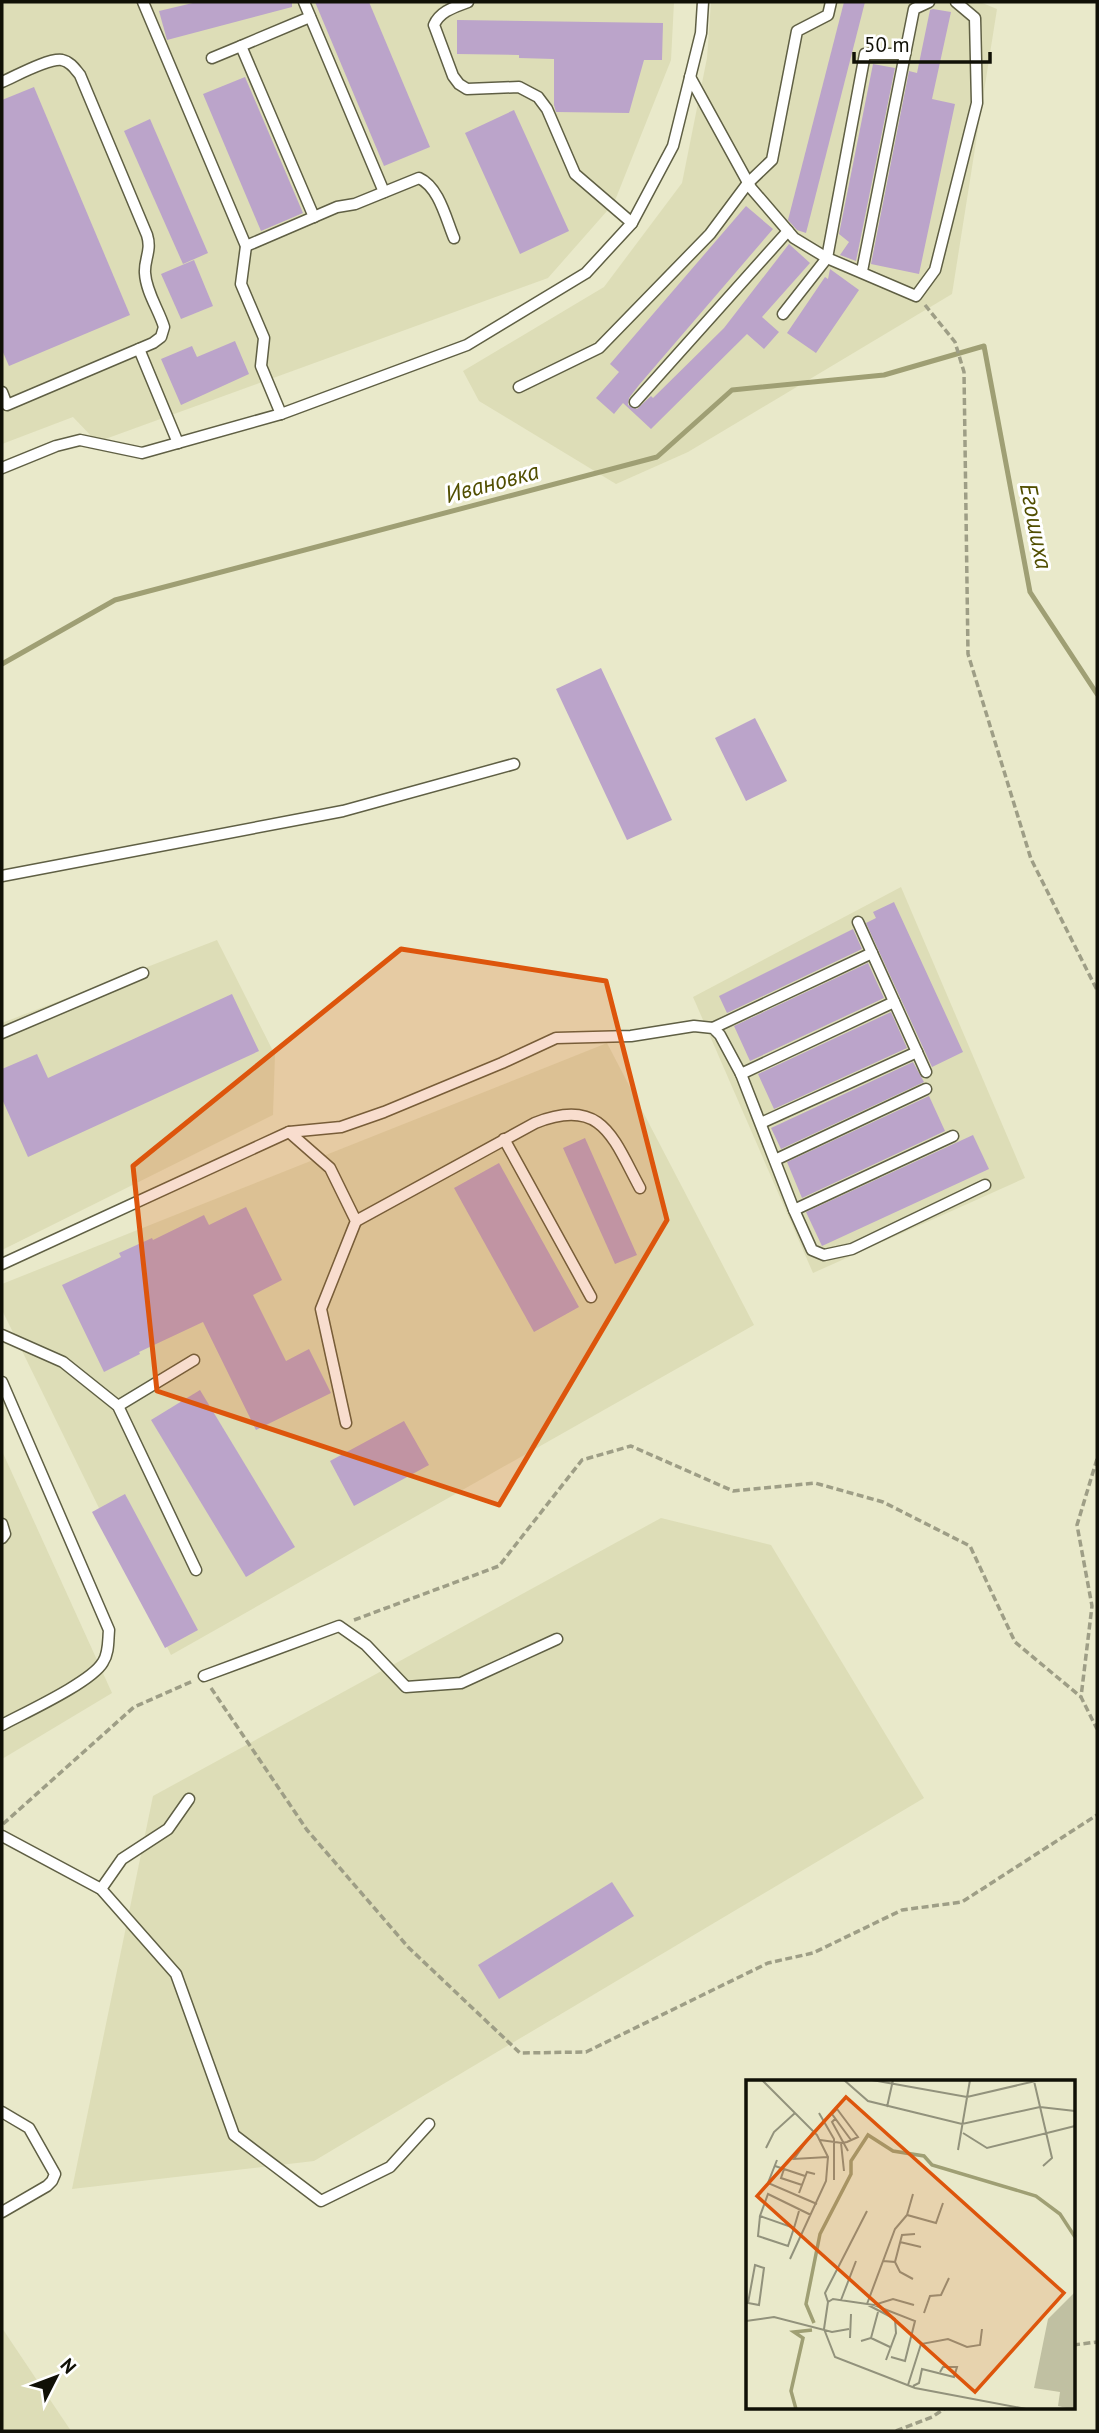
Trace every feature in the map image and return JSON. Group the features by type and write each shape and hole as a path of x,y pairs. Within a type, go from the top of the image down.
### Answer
{"lane":[{"path":"143,2 246,246 241,284 264,338 261,366 281,414"},
{"path":"304,2 384,191"},
{"path":"468,2 437,17 434,25 458,84 467,89 519,87 538,97 547,109 575,174 632,223"},
{"path":"2,468 55,446 80,440 142,453 281,414 467,345 586,272 632,223 673,146 701,33 703,2"},
{"path":"519,387 599,348 710,234 748,183 772,160 797,31 828,15 831,2"},
{"path":"862,271 914,9 929,2"},
{"path":"690,77 748,183 794,238 827,258 916,296 934,270 977,103 975,18 956,2"},
{"path":"212,58 310,17"},
{"path":"241,46 314,217"},
{"path":"783,314 827,258 865,54 905,54"},
{"path":"2,82 48,62 61,60 71,64 80,75 148,235 150,247 145,272 147,285 164,327 161,337 153,343 4,408 2,392"},
{"path":"246,246 337,207 355,204 419,178 427,181 434,190 454,238"},
{"path":"635,402 788,231"},
{"path":"139,349 178,443"},
{"path":"2,876 344,811 514,764"},
{"path":"858,922 926,1072"},
{"path":"2,1264 289,1132 341,1127 373,1116 556,1038 631,1036 694,1026 713,1028 872,953"},
{"path":"2,1033 144,973"},
{"path":"741,1074 894,1002"},
{"path":"713,1028 720,1035 741,1074 811,1250 824,1255 852,1249 985,1185"},
{"path":"761,1123 917,1052"},
{"path":"775,1160 926,1089"},
{"path":"346,1423 321,1309 356,1222 504,1139 548,1118 562,1116 593,1118 602,1124 640,1188"},
{"path":"289,1132 330,1168 356,1222"},
{"path":"793,1210 953,1136"},
{"path":"504,1139 591,1297"},
{"path":"2,1335 63,1362 118,1406 196,1570"},
{"path":"118,1406 194,1360"},
{"path":"2,1382 109,1630 108,1649 103,1663 89,1676 2,1725"},
{"path":"2,1524 5,1534 2,1538"},
{"path":"204,1676 339,1626 366,1645 405,1687 461,1683 557,1639"},
{"path":"101,1889 122,1859 168,1829 190,1799"},
{"path":"2,1836 101,1889 176,1974 234,2135 321,2201 390,2167 429,2124"},
{"path":"2,2112 29,2128 55,2174 47,2186 2,2212"}],"path":[{"path":"916,296 955,342 964,372 968,654 1031,859 1097,990"},
{"path":"339,1626 499,1566 582,1460 631,1446 733,1491 815,1483 883,1502 970,1546 1014,1642 1081,1697 1097,1728"},
{"path":"1081,1697 1092,1606 1077,1525 1097,1459"},
{"path":"2,1825 134,1707 204,1676 307,1830 408,1947 520,2053 586,2052 768,1963 813,1953 902,1910 962,1902 1097,1815"},
{"path":"1074,2345 1097,2342"},
{"path":"896,2431 932,2417 946,2408"}],"highlighted area":[{"path":"401,949 606,981 667,1220 499,1505 157,1391 133,1166"}],"shaded area":[{"path":"2,2 674,2 671,60 614,203 548,278 97,442 73,417 2,444"},
{"path":"711,2 980,2 997,9 952,294 688,452 616,484 479,401 463,371 604,287 682,183 707,58"},
{"path":"901,887 1025,1178 813,1273 693,997"},
{"path":"217,940 275,1055 273,1115 2,1250 2,1023"},
{"path":"607,1043 754,1325 171,1655 2,1310 2,1284"},
{"path":"2,1451 112,1693 2,1759"},
{"path":"661,1518 771,1545 924,1798 314,2161 72,2189 153,1796"},
{"path":"2,2328 71,2431 2,2431"}],"building":[{"path":"197,2 292,2 292,7 167,40 159,11"},
{"path":"315,2 369,2 430,147 384,166"},
{"path":"844,2 865,2 806,233 797,230 788,220"},
{"path":"930,10 951,12 932,99 955,104 919,274 871,264 909,71 917,73"},
{"path":"457,20 663,23 662,60 644,60 629,113 556,112 554,59 519,58 519,55 457,54"},
{"path":"873,64 895,68 856,261 840,255 849,242 839,234"},
{"path":"245,77 303,213 261,231 203,94"},
{"path":"34,87 130,315 9,366 2,350 2,100"},
{"path":"514,110 569,231 520,254 465,133"},
{"path":"150,119 208,253 183,264 124,131"},
{"path":"746,206 773,229 639,385 629,398 628,405 637,409 651,396 653,398 724,328 789,244 810,263 762,317 779,332 764,349 747,334 651,429 623,403 614,414 596,398 619,372 610,364"},
{"path":"194,260 213,306 181,319 161,274"},
{"path":"830,269 859,290 816,353 787,333 825,277 828,279"},
{"path":"235,341 249,374 181,405 161,359 192,346 197,357"},
{"path":"601,668 672,820 627,840 556,689"},
{"path":"755,718 787,781 746,801 715,738"},
{"path":"894,902 963,1052 932,1067 866,923 876,918 873,912"},
{"path":"853,929 862,949 727,1013 719,996"},
{"path":"868,963 884,998 750,1061 734,1026"},
{"path":"232,994 259,1051 28,1157 2,1099 2,1069 37,1054 48,1078"},
{"path":"891,1012 907,1048 774,1109 758,1074"},
{"path":"913,1062 924,1082 781,1149 771,1128"},
{"path":"929,1096 945,1131 802,1198 787,1162"},
{"path":"973,1135 989,1169 822,1246 806,1212"},
{"path":"585,1138 637,1255 615,1264 563,1148"},
{"path":"499,1163 579,1307 534,1332 454,1188"},
{"path":"246,1207 282,1280 253,1295 286,1361 309,1349 331,1393 256,1430 203,1322 104,1372 62,1285 121,1257 119,1253 204,1215 209,1225"},
{"path":"200,1390 295,1547 246,1577 151,1420"},
{"path":"404,1421 429,1465 354,1506 330,1461"},
{"path":"125,1494 198,1630 165,1648 92,1512"},
{"path":"612,1882 634,1916 499,1999 478,1965"}],"waterway":[{"name":"Ивановка","path":"2,664 115,600 657,457 732,390 884,375 984,346 1030,592 1097,694"}],"water label":[{"name":"Егошиха","path":"1036,526"}]}
